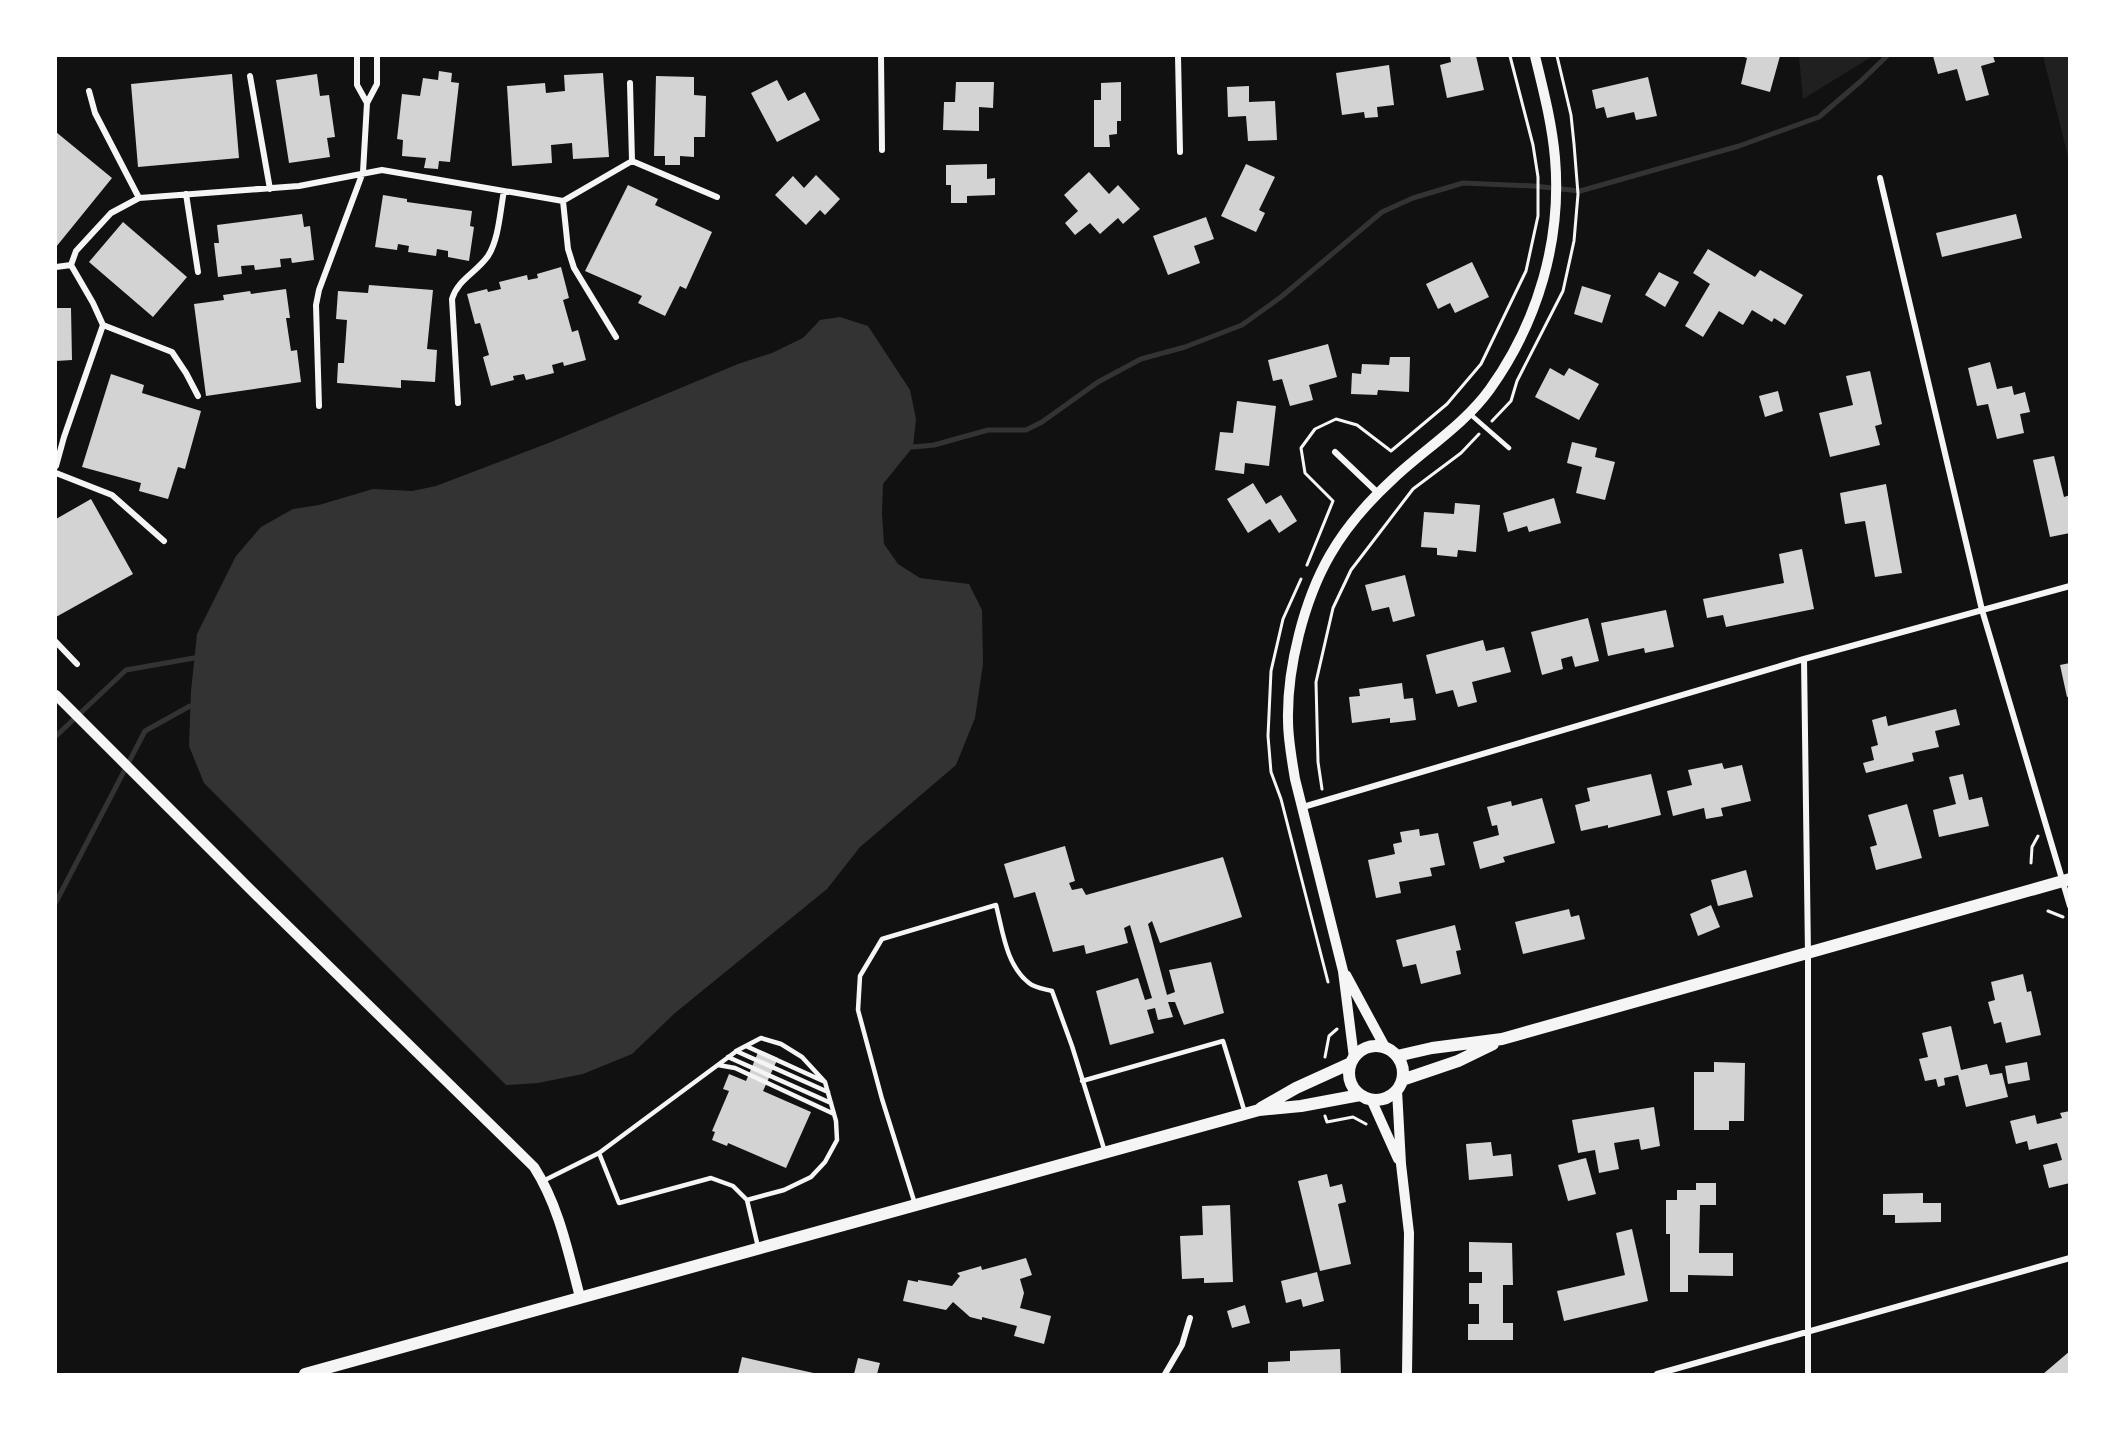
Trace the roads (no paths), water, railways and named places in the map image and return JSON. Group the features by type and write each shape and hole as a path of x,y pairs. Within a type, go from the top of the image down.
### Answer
{"main road":[{"path":"1259,1110 1296,1088 1353,1060 1369,1048 1391,1052 1502,1039 2066,880"},
{"path":"305,1374 1245,1113 1366,1097 1385,1099 1400,1085 1458,1061 1502,1039"},
{"path":"1391,1052 1403,1071 1400,1085"},
{"path":"1353,1060 1350,1077 1352,1084 1366,1097"}],"street":[{"path":"357,56 357,85 367,103"},
{"path":"320,406 316,305 319,290 363,172 367,103 377,84 377,56"},
{"path":"881,56 882,150"},
{"path":"1178,56 1180,152"},
{"path":"1353,1060 1343,971 1294,769 1288,720 1290,690 1302,627 1314,590 1330,555 1378,493 1468,412 1489,390 1531,316 1542,286 1550,253 1556,189 1555,157 1537,56"},
{"path":"250,76 270,189"},
{"path":"630,83 632,161"},
{"path":"90,91 95,113 139,198"},
{"path":"632,161 717,196"},
{"path":"56,466 103,325 71,265 76,251 111,213 139,198 270,189 330,181 363,172 382,170 563,201 632,161"},
{"path":"1880,178 1982,610 2045,823 2066,880 2070,906"},
{"path":"458,403 452,299 458,284 479,266 493,245 504,191"},
{"path":"186,194 198,272"},
{"path":"563,201 568,249 574,268 616,337"},
{"path":"56,267 71,265"},
{"path":"103,325 172,352 198,396"},
{"path":"1335,452 1378,493"},
{"path":"56,473 112,495 164,541"},
{"path":"1302,807 1804,659 2070,586"},
{"path":"56,642 77,664"},
{"path":"1804,659 1808,954 1808,1374"},
{"path":"56,695 534,1167 543,1181 559,1221 580,1297"},
{"path":"1343,971 1391,1052"},
{"path":"1400,1085 1401,1164 1409,1233 1407,1374"},
{"path":"1366,1097 1401,1164"},
{"path":"1657,1374 2070,1258"},
{"path":"1165,1374 1182,1345 1190,1318"}],"lane":[{"path":"1468,412 1509,448"},
{"path":"915,1204 882,1100 858,1010 860,976 882,939 996,905 1007,951 1017,970 1030,985 1052,991 1105,1152"},
{"path":"543,1181 599,1152 736,1051 761,1038 781,1044 802,1057 825,1082 834,1114 837,1140 825,1162 811,1177 784,1190 747,1200"},
{"path":"1082,1081 1223,1041 1245,1113"},
{"path":"746,1046 825,1082"},
{"path":"736,1051 828,1092"},
{"path":"728,1057 831,1103"},
{"path":"718,1065 735,1068 834,1114"},
{"path":"599,1152 619,1203 711,1178 733,1186 747,1200 758,1247"}],"waterway":[{"path":"913,447 934,445 988,430 1026,430 1042,422 1098,382 1141,359 1185,347 1242,325 1281,297 1382,212 1413,198 1463,183 1534,186 1580,191 1739,146 1819,117 1887,56"},
{"path":"56,736 126,670 194,658"},
{"path":"56,902 145,731 190,706"}]}
